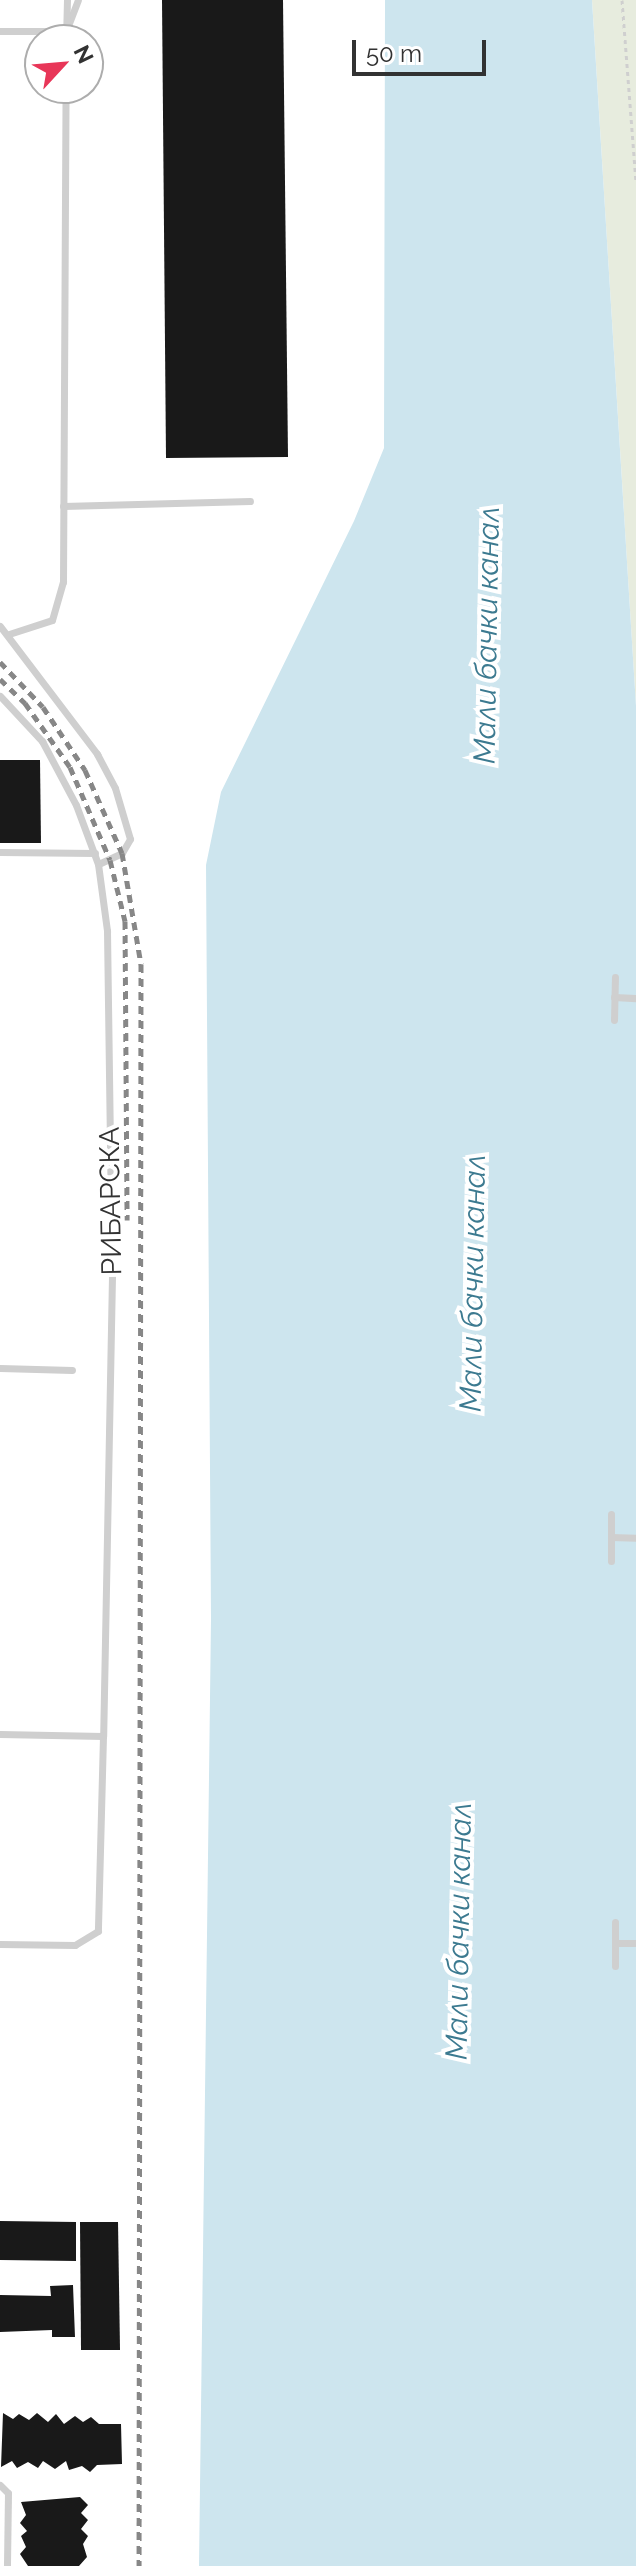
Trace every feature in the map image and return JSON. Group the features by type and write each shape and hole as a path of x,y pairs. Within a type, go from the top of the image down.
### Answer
{"lane":[{"path":"66,24 67,0"},
{"path":"70,24 78,0"},
{"path":"0,31 24,33"},
{"path":"9,634 44,624 59,607 63,506 66,104"},
{"path":"63,506 250,501"},
{"path":"0,626 97,754 125,814 130,839 122,853 98,864"},
{"name":"РИБАРСКА","path":"0,696 42,741 59,770 98,864 107,931 112,1276 98,1931 75,1945 0,1944"},
{"path":"0,852 95,853"},
{"path":"614,1020 615,977"},
{"path":"614,997 636,998"},
{"path":"0,1368 72,1370"},
{"path":"611,1514 611,1561"},
{"path":"611,1537 636,1538"},
{"path":"0,1734 103,1736"},
{"path":"615,1922 615,1966"},
{"path":"615,1943 636,1943"},
{"path":"0,2485 8,2493 7,2566"}],"path":[{"path":"622,0 636,182"}],"shaded area":[{"path":"592,0 636,0 636,706"}],"water":[{"name":"Мали бачки канал","path":"385,0 592,0 636,706 636,2566 199,2566 211,1619 206,865 221,792 354,521 384,448"}],"building":[{"path":"162,0 283,0 288,457 166,458"},
{"path":"0,760 40,760 41,843 0,843"},
{"path":"0,2221 76,2222 76,2261 0,2260"},
{"path":"80,2222 118,2222 120,2350 81,2350"},
{"path":"73,2285 75,2337 52,2337 52,2330 0,2332 0,2295 51,2296 50,2286"},
{"path":"3,2413 13,2419 19,2414 29,2420 37,2413 48,2422 56,2414 64,2424 75,2416 83,2422 91,2417 99,2424 121,2424 122,2464 97,2465 90,2472 82,2466 69,2470 66,2461 55,2469 43,2461 38,2468 28,2462 17,2468 12,2461 1,2467"},
{"path":"80,2497 88,2505 81,2513 88,2520 81,2529 88,2536 83,2544 87,2557 79,2566 28,2566 20,2554 26,2547 21,2536 27,2531 20,2523 26,2515 21,2502"}],"railway":[{"path":"0,662 43,707 85,770 122,853 141,964 139,2566"},
{"path":"0,679 25,703 70,767 110,860 125,921 127,1220"}]}
